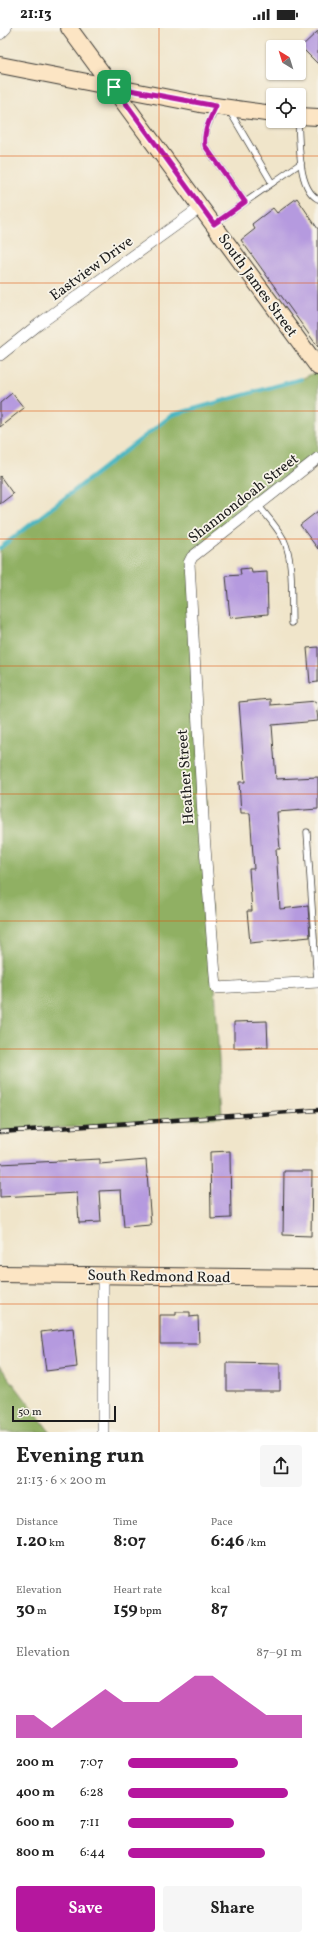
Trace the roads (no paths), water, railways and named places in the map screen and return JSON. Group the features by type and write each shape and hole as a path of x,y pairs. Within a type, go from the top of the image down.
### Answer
{"street":[{"path":"0,34 6,28"},
{"name":"South James Street","path":"69,28 114,87 318,367"},
{"path":"0,65 222,107 266,113"},
{"path":"306,116 318,117"},
{"name":"Eastview Drive","path":"0,355 39,324 201,207"},
{"name":"Shannondoah Street","path":"189,563 192,557 318,458"},
{"name":"Heather Street","path":"189,563 203,811 216,988 317,982"},
{"name":"South Redmond Road","path":"0,1274 318,1278"},
{"path":"103,1275 103,1432"}],"lane":[{"path":"245,202 205,146 204,137 206,129 222,107 272,183"},
{"path":"298,128 301,163 306,187 312,196 318,199"},
{"path":"214,224 301,163"},
{"path":"258,506 280,534 289,556 292,623"},
{"path":"307,832 317,982"}],"waterway":[{"path":"0,548 172,415 301,379"}],"railway":[{"path":"0,1132 318,1110"}]}
